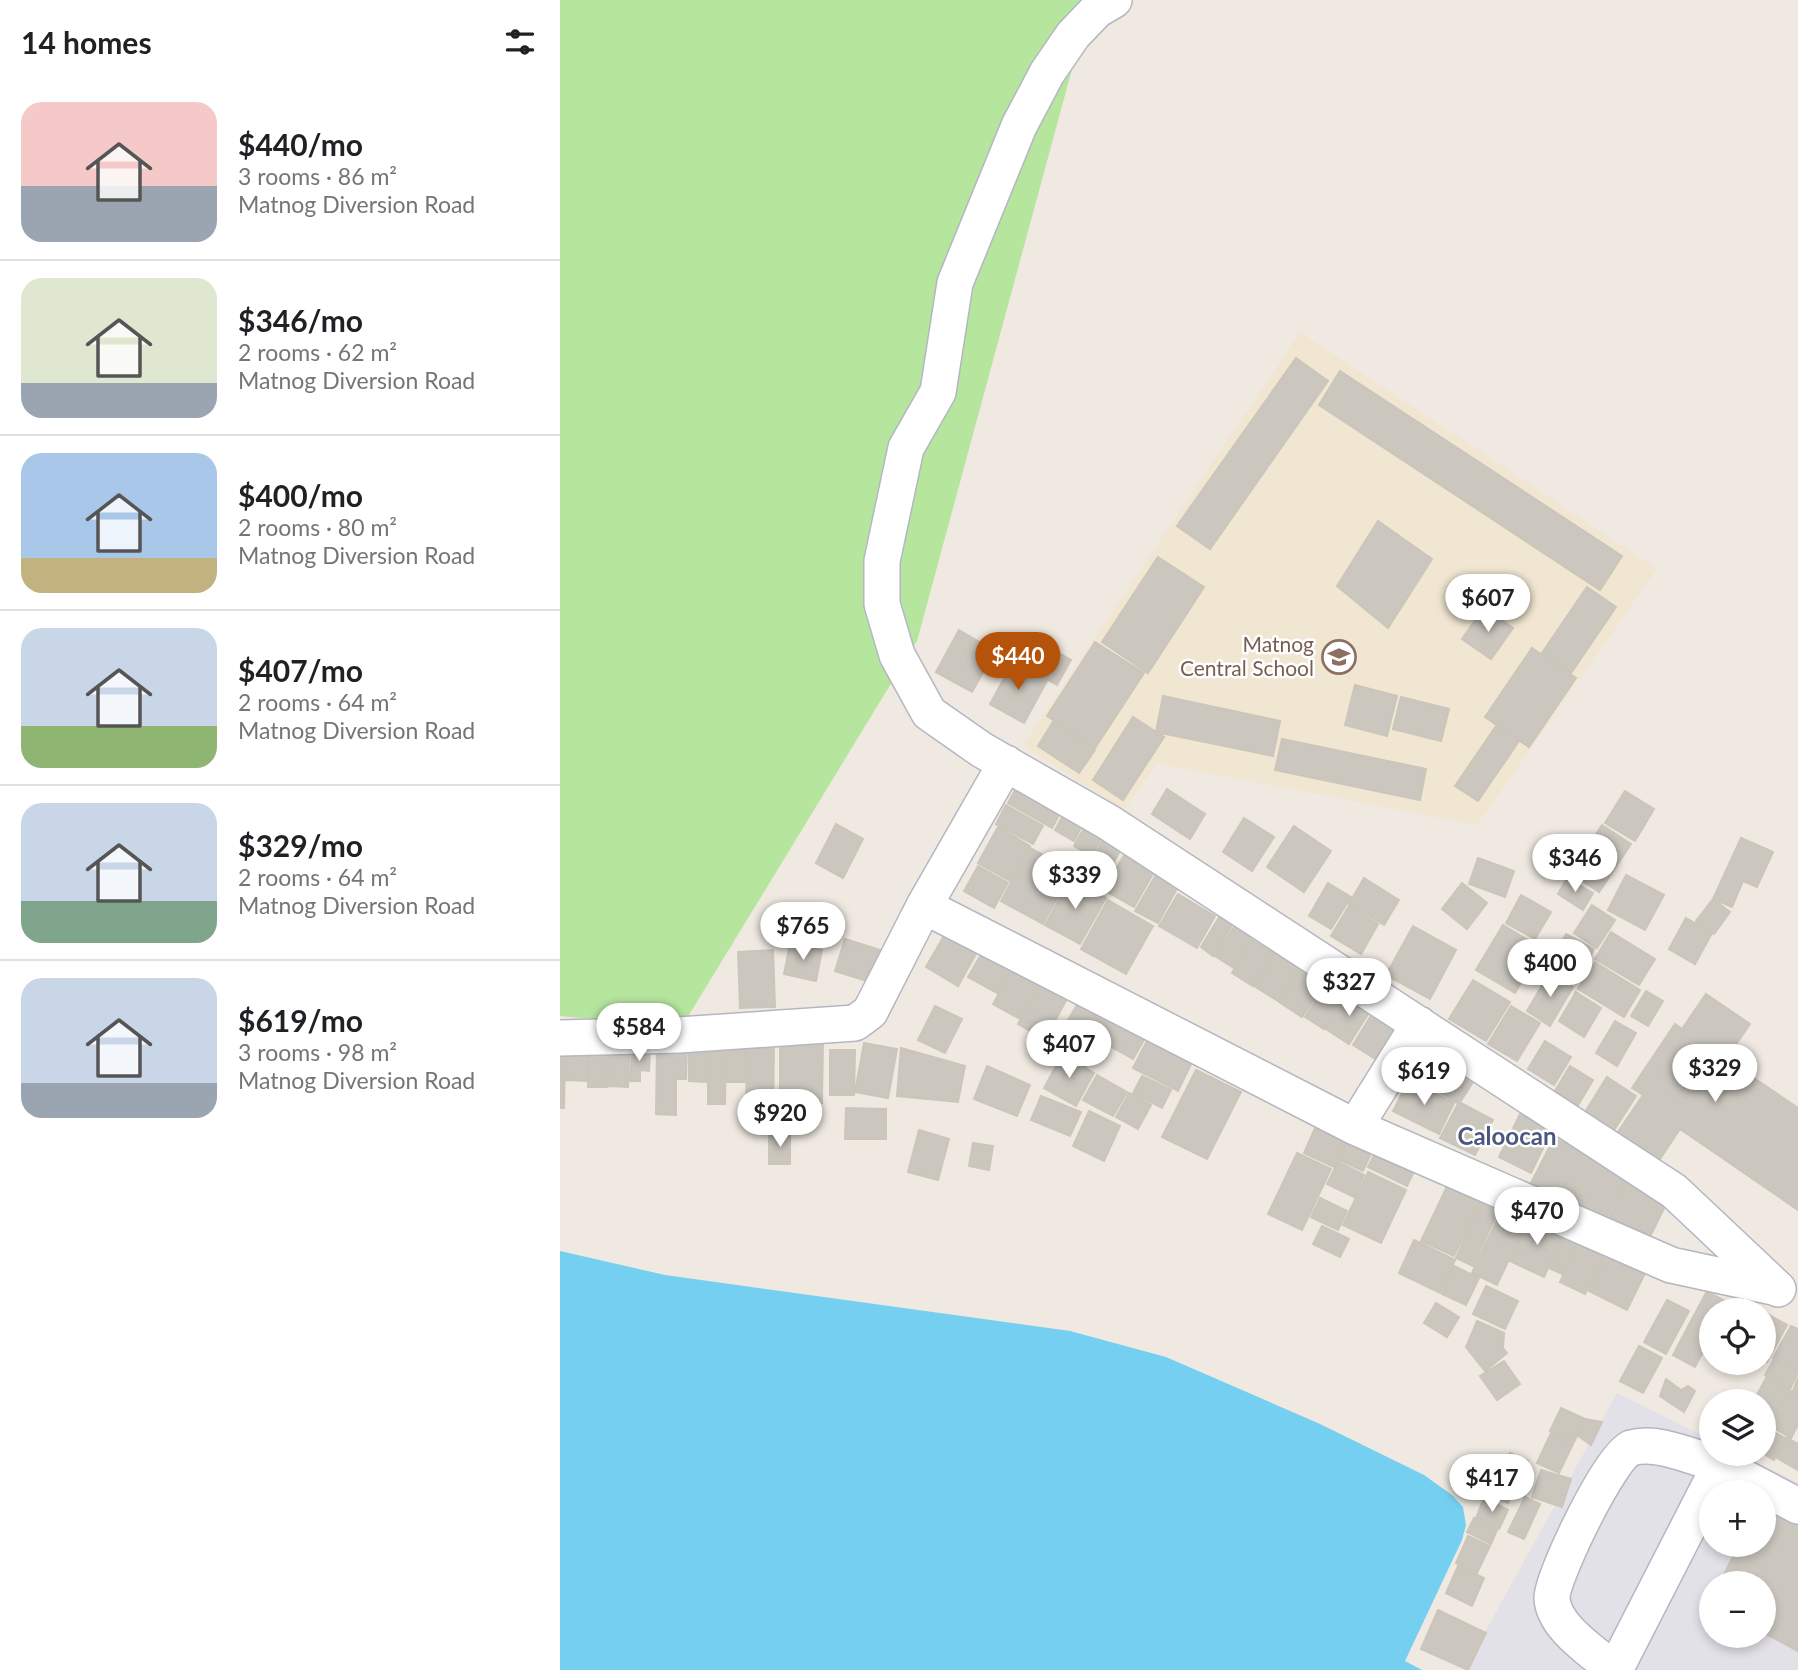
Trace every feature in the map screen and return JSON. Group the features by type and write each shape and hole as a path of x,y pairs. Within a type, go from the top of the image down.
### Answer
{"street":[{"path":"1114,0 1097,10 1073,35 1046,73 994,186 955,282 938,392 906,448 882,561 882,604 897,654 929,713 982,750 1108,822 1674,1191 1788,1295"},
{"path":"560,1038 678,1035 855,1023 870,1012 924,905 1006,763"},
{"path":"924,905 1355,1127 1671,1265 1788,1295"},
{"path":"1355,1127 1419,1024"},
{"path":"1699,1459 1652,1446 1629,1448 1612,1464 1557,1574 1552,1599 1562,1622 1614,1670 1719,1466"},
{"path":"1722,1466 1798,1506"}],"shaded area":[{"name":"Matnog Central School","path":"1300,332 1657,569 1477,825 1157,763 1124,811 1023,745"},
{"path":"1617,1393 1699,1434 1699,1466 1764,1466 1798,1483 1798,1670 1464,1670"}],"green space":[{"path":"560,0 1101,0 1088,10 917,641 681,1028 560,1016"}],"water":[{"path":"560,1251 665,1275 1070,1331 1166,1357 1320,1424 1424,1475 1452,1495 1463,1507 1466,1525 1462,1540 1405,1661 1422,1670 560,1670"}],"building":[{"path":"1296,358 1328,381 1210,549 1177,526"},
{"path":"1340,371 1622,556 1600,590 1319,405"},
{"path":"1378,521 1432,559 1388,628 1337,586"},
{"path":"1158,557 1204,587 1148,673 1102,642"},
{"path":"1587,587 1616,607 1571,673 1542,653"},
{"path":"1484,608 1513,628 1491,659 1462,639"},
{"path":"959,630 995,651 972,692 936,672"},
{"path":"1095,642 1144,673 1095,748 1047,716"},
{"path":"1046,646 1071,660 1057,685 1032,671"},
{"path":"1532,648 1576,678 1529,747 1485,717"},
{"path":"1013,662 1047,681 1024,723 990,704"},
{"path":"1355,685 1397,696 1387,736 1345,725"},
{"path":"1163,696 1280,721 1273,756 1156,732"},
{"path":"1401,697 1449,709 1441,741 1393,729"},
{"path":"1133,717 1164,737 1123,800 1093,780"},
{"path":"1053,722 1095,750 1079,773 1038,746"},
{"path":"1496,726 1519,741 1478,801 1455,786"},
{"path":"1282,739 1426,769 1420,800 1275,770"},
{"path":"1020,781 1064,806 1052,828 1008,803"},
{"path":"1167,789 1205,814 1190,839 1152,814"},
{"path":"1625,791 1654,809 1635,841 1605,823"},
{"path":"1006,805 1043,826 1033,844 996,824"},
{"path":"1067,808 1086,818 1074,841 1055,830"},
{"path":"1244,818 1274,837 1252,871 1223,852"},
{"path":"836,824 863,839 843,878 816,863"},
{"path":"1086,825 1103,835 1091,856 1074,846"},
{"path":"1602,825 1631,844 1599,892 1571,873"},
{"path":"1294,826 1331,851 1304,892 1267,867"},
{"path":"998,827 1030,846 1010,881 978,863"},
{"path":"1105,836 1123,846 1098,889 1081,879"},
{"path":"1741,838 1773,852 1757,887 1743,881 1732,907 1713,899"},
{"path":"1030,848 1072,871 1043,924 1001,901"},
{"path":"1124,855 1154,872 1134,907 1104,890"},
{"path":"1478,858 1514,871 1505,897 1469,884"},
{"path":"978,866 1008,883 994,908 964,891"},
{"path":"1157,873 1179,885 1158,923 1135,911"},
{"path":"1626,875 1664,895 1645,930 1608,910"},
{"path":"1071,878 1106,898 1080,944 1045,925"},
{"path":"1364,878 1399,900 1384,925 1349,904"},
{"path":"1567,878 1593,893 1583,910 1558,894"},
{"path":"1328,883 1351,897 1331,929 1309,916"},
{"path":"1462,883 1487,903 1467,929 1442,909"},
{"path":"1178,894 1215,916 1197,948 1159,926"},
{"path":"1521,895 1551,912 1535,939 1506,923"},
{"path":"1713,899 1730,912 1714,934 1696,921"},
{"path":"1108,900 1153,926 1126,974 1081,949"},
{"path":"1592,905 1615,920 1597,948 1574,933"},
{"path":"1349,906 1378,924 1361,954 1331,936"},
{"path":"1223,911 1236,919 1213,956 1201,947"},
{"path":"1686,918 1712,933 1695,964 1669,949"},
{"path":"1238,921 1256,933 1234,968 1215,956"},
{"path":"1503,925 1541,948 1515,993 1476,970"},
{"path":"1413,926 1456,950 1430,999 1386,975"},
{"path":"1611,932 1655,959 1639,985 1595,959"},
{"path":"945,934 977,952 958,986 926,967"},
{"path":"1566,934 1594,949 1576,983 1548,967"},
{"path":"845,939 883,951 873,983 835,971"},
{"path":"1252,940 1273,953 1253,986 1232,973"},
{"path":"790,944 822,950 816,981 784,974"},
{"path":"987,944 1016,960 997,993 968,977"},
{"path":"773,950 775,1007 740,1008 738,952"},
{"path":"1276,952 1299,968 1278,1001 1254,986"},
{"path":"1017,961 1044,976 1020,1019 993,1004"},
{"path":"1595,962 1640,990 1624,1017 1578,989"},
{"path":"1303,965 1326,980 1302,1017 1279,1002"},
{"path":"1550,972 1573,987 1550,1026 1527,1011"},
{"path":"1329,979 1347,991 1324,1029 1305,1017"},
{"path":"1473,980 1510,1002 1486,1041 1449,1019"},
{"path":"1042,982 1068,997 1045,1039 1018,1024"},
{"path":"1646,991 1663,1001 1648,1026 1631,1016"},
{"path":"1576,992 1601,1008 1584,1037 1559,1021"},
{"path":"1084,993 1149,1031 1133,1059 1067,1022"},
{"path":"1349,993 1372,1008 1349,1044 1326,1029"},
{"path":"1706,994 1750,1024 1726,1059 1798,1108 1798,1210 1680,1129 1656,1165 1614,1138 1643,1095 1632,1088 1675,1024 1682,1029"},
{"path":"935,1006 962,1019 945,1053 918,1040"},
{"path":"1511,1006 1540,1023 1517,1061 1488,1044"},
{"path":"1372,1014 1400,1032 1382,1063 1353,1045"},
{"path":"1615,1021 1636,1033 1617,1066 1596,1053"},
{"path":"1066,1025 1099,1044 1086,1067 1053,1048"},
{"path":"1153,1029 1197,1052 1178,1091 1133,1068"},
{"path":"780,1037 823,1037 822,1103 780,1102"},
{"path":"728,1038 745,1039 745,1082 727,1082"},
{"path":"747,1039 774,1039 773,1118 746,1118"},
{"path":"689,1040 707,1040 707,1082 689,1081"},
{"path":"708,1040 726,1040 725,1104 708,1104"},
{"path":"1545,1041 1571,1057 1554,1085 1528,1069"},
{"path":"864,1043 897,1049 888,1098 855,1092"},
{"path":"657,1044 687,1045 686,1079 676,1079 676,1115 656,1114"},
{"path":"901,1048 965,1066 958,1102 897,1096"},
{"path":"632,1049 650,1050 649,1071 640,1070 640,1081 630,1081"},
{"path":"1438,1049 1478,1074 1459,1104 1419,1080"},
{"path":"830,1050 855,1050 854,1095 830,1095"},
{"path":"589,1053 608,1054 607,1087 588,1087"},
{"path":"560,1054 565,1054 564,1108 560,1108"},
{"path":"567,1054 588,1054 587,1081 566,1080"},
{"path":"610,1054 629,1055 628,1087 609,1086"},
{"path":"1062,1055 1094,1073 1076,1106 1044,1088"},
{"path":"987,1066 1030,1085 1017,1116 974,1099"},
{"path":"1570,1066 1593,1080 1578,1105 1555,1091"},
{"path":"1196,1070 1241,1092 1207,1159 1162,1137"},
{"path":"1097,1075 1127,1092 1113,1116 1083,1100"},
{"path":"1142,1076 1171,1090 1162,1108 1133,1093"},
{"path":"1607,1077 1636,1096 1611,1135 1582,1117"},
{"path":"1409,1080 1454,1103 1439,1134 1393,1111"},
{"path":"1129,1093 1151,1105 1138,1129 1116,1117"},
{"path":"1041,1096 1081,1112 1070,1136 1031,1120"},
{"path":"1459,1102 1493,1120 1475,1155 1440,1138"},
{"path":"846,1108 886,1109 886,1139 845,1139"},
{"path":"1089,1111 1120,1126 1104,1161 1073,1146"},
{"path":"1520,1114 1552,1130 1531,1173 1499,1157"},
{"path":"1320,1117 1351,1131 1334,1167 1304,1153"},
{"path":"919,1130 949,1139 938,1180 908,1172"},
{"path":"1352,1132 1376,1143 1363,1171 1339,1160"},
{"path":"769,1134 790,1134 790,1164 769,1164"},
{"path":"1554,1138 1628,1176 1605,1221 1531,1183"},
{"path":"973,1143 993,1146 989,1170 969,1166"},
{"path":"1379,1145 1418,1163 1407,1186 1368,1167"},
{"path":"1297,1153 1331,1169 1302,1230 1268,1214"},
{"path":"1338,1162 1364,1175 1354,1197 1327,1184"},
{"path":"1368,1172 1406,1190 1381,1243 1343,1225"},
{"path":"1630,1176 1670,1196 1649,1239 1609,1218"},
{"path":"1451,1178 1484,1193 1454,1256 1421,1241"},
{"path":"1484,1195 1502,1203 1473,1266 1456,1258"},
{"path":"1320,1198 1347,1211 1338,1230 1311,1217"},
{"path":"1505,1203 1530,1215 1497,1285 1472,1273"},
{"path":"1530,1218 1564,1233 1544,1277 1510,1261"},
{"path":"1322,1226 1349,1239 1340,1257 1313,1244"},
{"path":"1565,1234 1578,1241 1562,1274 1549,1268"},
{"path":"1414,1240 1455,1260 1440,1293 1399,1273"},
{"path":"1578,1244 1604,1256 1585,1294 1560,1282"},
{"path":"1608,1250 1647,1269 1627,1310 1589,1291"},
{"path":"1454,1266 1479,1278 1466,1305 1442,1294"},
{"path":"1486,1286 1518,1301 1505,1329 1473,1314"},
{"path":"1707,1291 1720,1298 1703,1298"},
{"path":"1667,1300 1689,1311 1666,1354 1644,1342"},
{"path":"1436,1303 1459,1317 1447,1337 1424,1323"},
{"path":"1699,1306 1699,1342 1684,1334"},
{"path":"1776,1319 1787,1325 1776,1345"},
{"path":"1477,1321 1504,1333 1503,1348 1507,1353 1485,1371 1466,1347"},
{"path":"1791,1326 1798,1329 1798,1371 1776,1360 1776,1353"},
{"path":"1683,1336 1699,1345 1699,1359 1695,1367 1673,1355"},
{"path":"1639,1346 1662,1358 1643,1393 1620,1381"},
{"path":"1776,1360 1798,1372 1790,1389 1765,1375 1776,1375"},
{"path":"1504,1361 1520,1384 1497,1400 1480,1376"},
{"path":"1798,1377 1798,1400 1791,1396"},
{"path":"1766,1378 1792,1391 1776,1420 1776,1389 1760,1389"},
{"path":"1666,1379 1681,1390 1688,1386 1695,1391 1684,1412 1660,1396"},
{"path":"1791,1397 1798,1401 1798,1425 1791,1438 1776,1429"},
{"path":"1561,1408 1585,1419 1574,1442 1550,1431"},
{"path":"1585,1419 1602,1422 1591,1445 1577,1435"},
{"path":"1551,1433 1573,1444 1559,1473 1537,1463"},
{"path":"1776,1433 1785,1438 1776,1456"},
{"path":"1787,1438 1798,1444 1798,1470 1777,1458"},
{"path":"1510,1453 1528,1461 1519,1479 1502,1471"},
{"path":"1541,1470 1571,1479 1562,1507 1532,1497"},
{"path":"1499,1474 1518,1482 1508,1503 1489,1495"},
{"path":"1525,1497 1540,1504 1524,1539 1508,1532"},
{"path":"1484,1498 1508,1510 1499,1529 1476,1518"},
{"path":"1776,1511 1798,1523 1798,1651 1776,1639 1776,1571 1726,1571 1733,1557 1776,1557"},
{"path":"1474,1518 1497,1530 1491,1544 1467,1532"},
{"path":"1468,1536 1490,1546 1477,1573 1456,1563"},
{"path":"1458,1566 1484,1578 1472,1606 1446,1593"},
{"path":"1438,1610 1486,1633 1468,1670 1421,1649"}],"place":[{"name":"Matnog Central School","path":"1339,657"}],"district":[{"name":"Caloocan","path":"1507,1137"}]}
